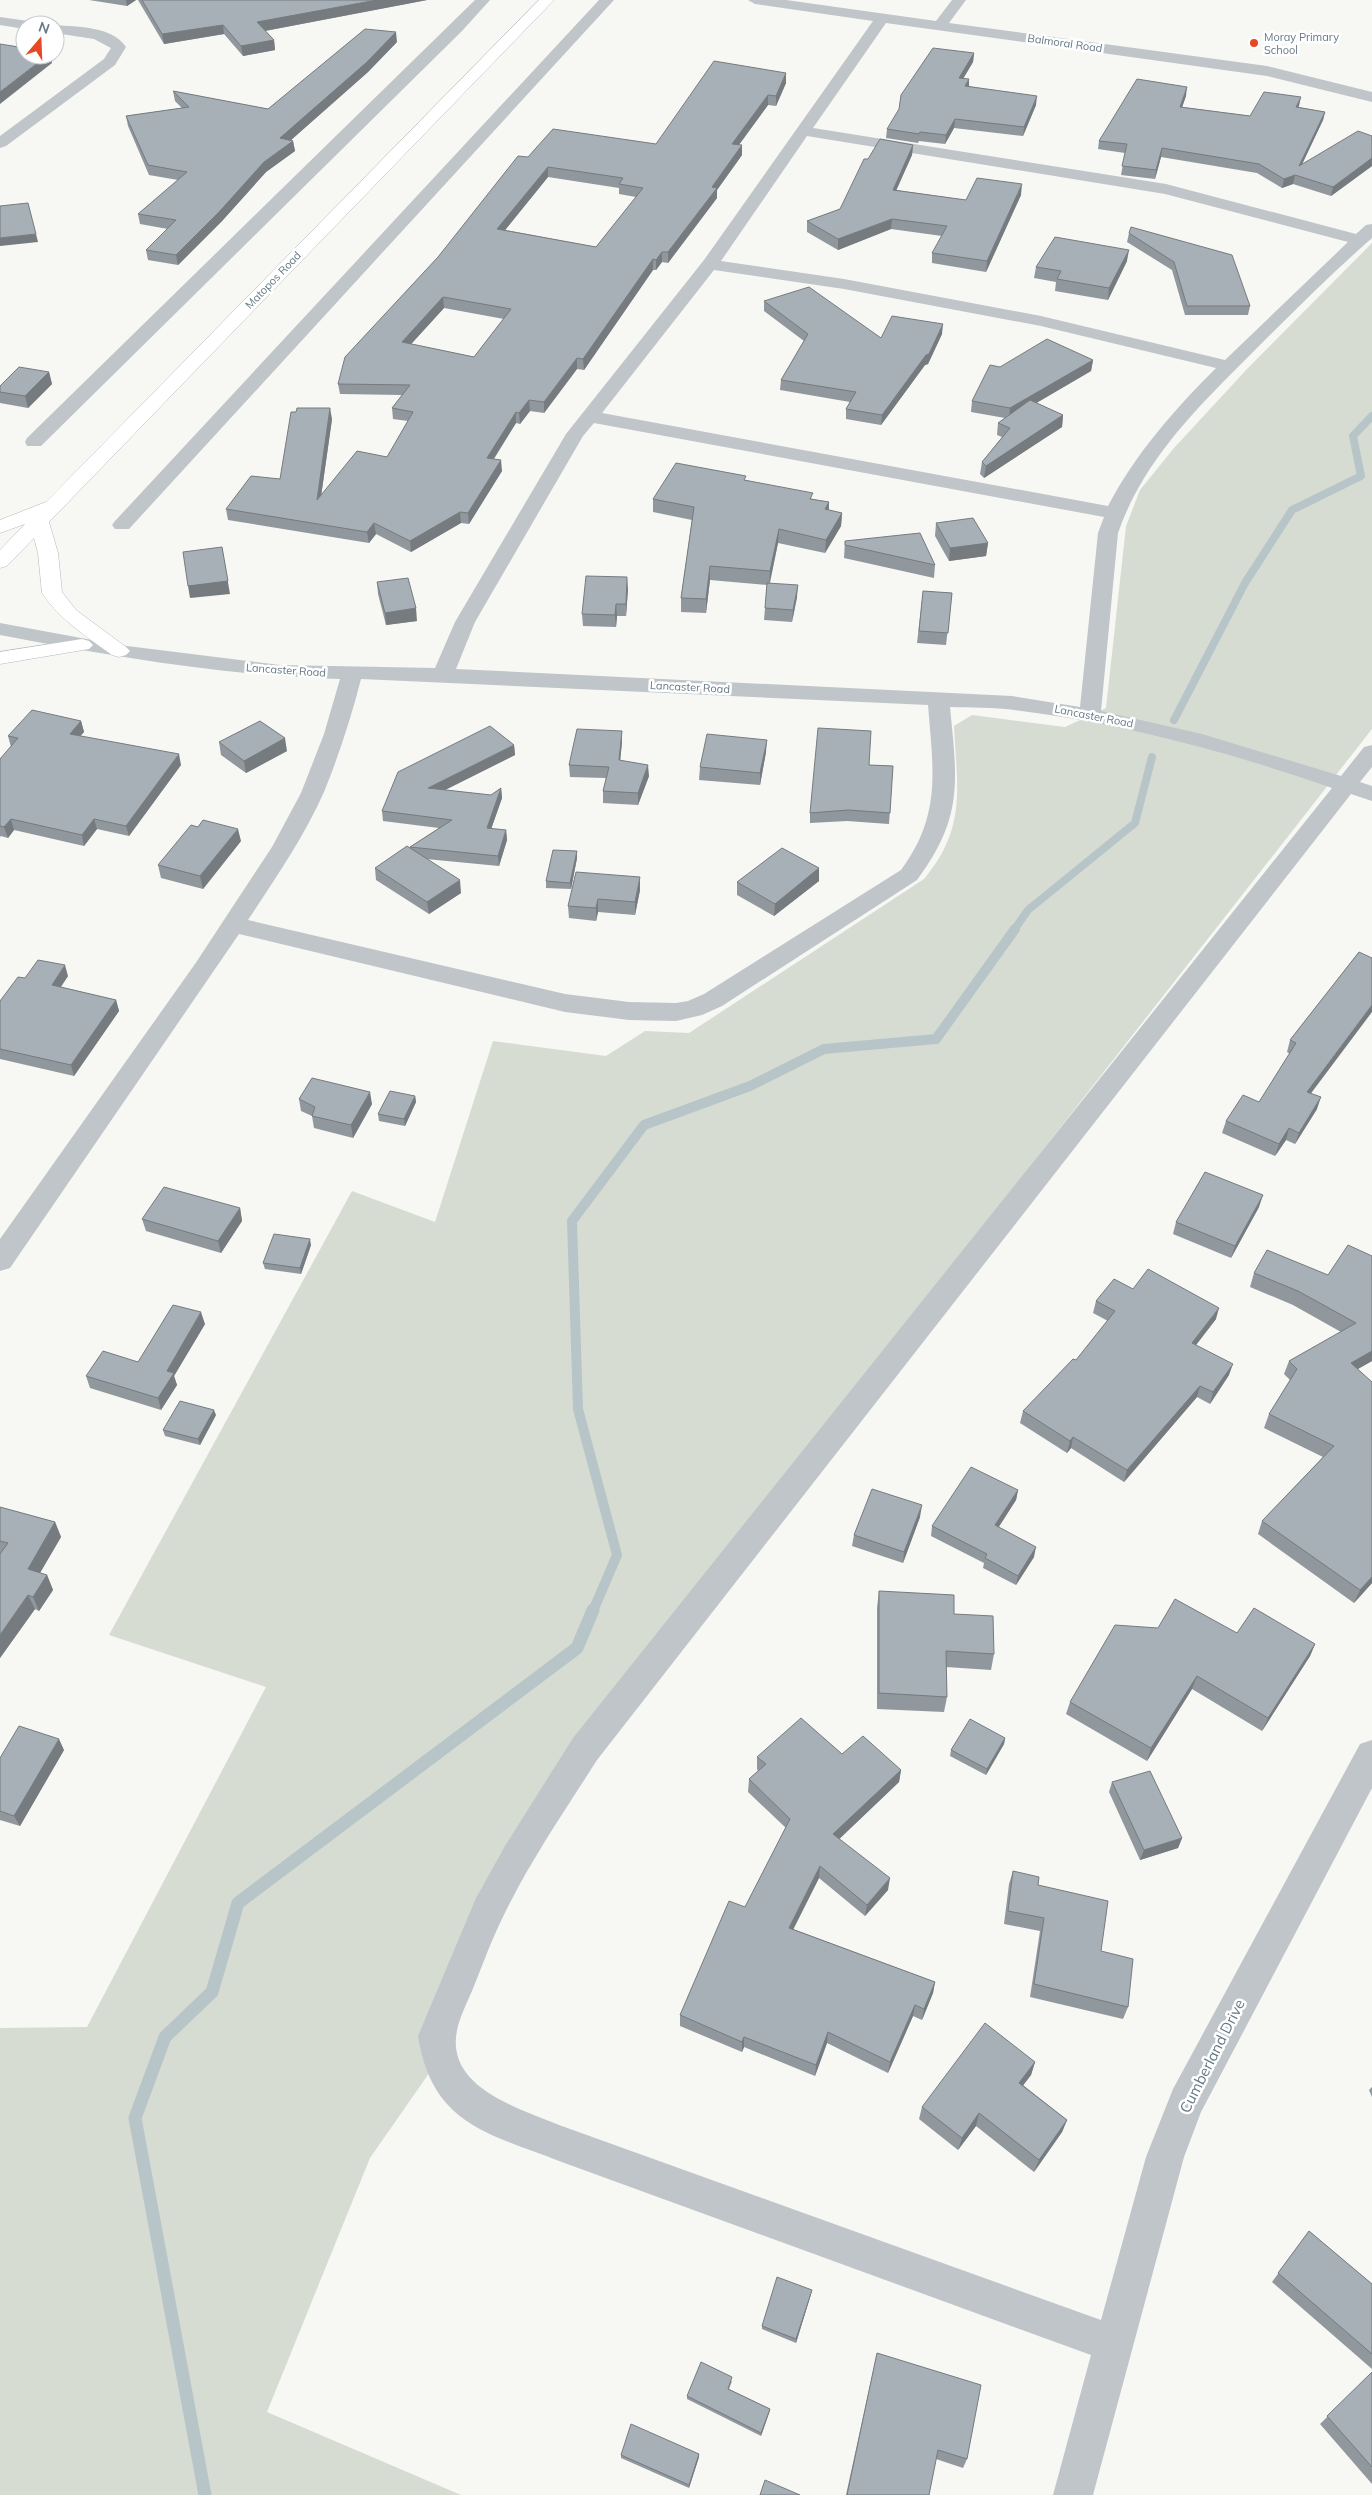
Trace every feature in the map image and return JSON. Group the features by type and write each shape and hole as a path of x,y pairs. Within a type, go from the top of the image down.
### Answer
{"main road":[{"name":"Matopos Road","path":"0,562 57,504 130,424 547,0"},
{"path":"0,527 57,504"},
{"path":"39,523 48,553 52,593 69,614 119,651"},
{"path":"0,658 82,645"}],"street":[{"path":"34,442 483,0"},
{"path":"122,525 607,0"},
{"name":"Balmoral Road","path":"755,0 1267,72 1372,97"},
{"path":"939,26 959,0"},
{"path":"443,675 465,622 575,434 710,264 805,131 882,18"},
{"path":"0,21 15,23"},
{"path":"0,143 110,62 119,47 114,41 105,37 65,31"},
{"path":"805,131 1166,189 1366,234"},
{"path":"1090,714 1108,533 1113,513 1127,484 1146,457 1229,366 1366,234"},
{"path":"710,264 844,284 1041,320 1229,366"},
{"path":"589,416 1113,513"},
{"name":"Lancaster Road","path":"0,629 119,651 280,671 443,675 1012,703 1090,714 1210,745 1360,789"},
{"path":"0,1260 234,925 283,848 312,793 335,734 352,674"},
{"path":"234,925 565,1003 629,1011 676,1012 693,1009 713,1000 909,875 920,862 929,848 939,824 944,801 944,769 938,699"},
{"path":"1114,2344 559,2143 492,2115 460,2095 446,2077 437,2055 436,2036 488,1910 517,1857 585,1749 1360,789 1372,752"},
{"name":"Cumberland Drive","path":"1073,2495 1165,2158 1186,2102 1372,1755"}],"shaded area":[{"path":"1372,243 1372,729 575,1748 432,2069 370,2158 267,2412 461,2495 0,2495 0,2028 87,2027 266,1687 109,1635 352,1191 435,1222 493,1041 606,1056 645,1031 689,1033 924,879 938,860 953,824 957,788 954,726 972,715 1065,727 1106,708 1126,526 1140,490 1174,448 1247,369"}],"building":[{"path":"142,0 377,0 257,22 274,40 241,46 223,25 162,34"},
{"path":"365,29 396,32 367,62 280,138 293,141 264,162 220,211 176,255 146,250 176,220 138,214 187,172 148,165 126,116 189,107 173,91 268,109"},
{"path":"0,44 15,46 15,65 35,65 0,92"},
{"path":"933,48 974,53 959,78 969,79 965,86 1037,96 1024,127 955,119 946,135 920,132 919,134 887,129 899,109 901,95"},
{"path":"714,61 786,73 776,96 768,95 732,144 742,145 712,187 717,188 668,252 662,252 656,260 653,259 583,359 577,358 544,402 529,400 519,413 516,412 487,458 501,460 468,513 460,512 410,541 374,523 367,532 226,509 251,476 280,479 291,412 296,412 297,408 330,408 317,500 357,451 387,457 413,412 392,408 410,385 338,384 345,357 438,257 518,156 528,157 553,129 656,144","holes":["548,167 623,178 619,184 643,188 596,247 497,229","443,297 511,309 474,357 402,342"]},
{"path":"1137,79 1187,87 1180,107 1250,116 1264,92 1301,97 1296,107 1325,112 1299,166 1358,131 1372,136 1372,158 1333,187 1295,175 1284,179 1259,164 1162,148 1156,170 1122,166 1127,144 1099,141"},
{"path":"880,139 913,145 893,190 966,200 977,178 1022,184 987,261 932,253 947,226 892,219 838,239 807,221 840,209 864,159 868,159"},
{"path":"28,203 36,234 0,238 0,206"},
{"path":"1131,227 1232,255 1250,306 1187,306 1174,262 1129,233"},
{"path":"1055,237 1129,250 1109,288 1057,279 1061,271 1036,267"},
{"path":"809,287 881,338 892,316 943,324 929,354 926,355 882,415 846,409 856,392 781,380 808,334 764,301"},
{"path":"1047,339 1093,360 1010,408 972,401 990,365 1000,367"},
{"path":"19,367 49,372 25,396 0,392 0,386"},
{"path":"1030,400 1063,415 986,466 982,462 1010,428 998,423"},
{"path":"676,463 746,476 744,480 813,493 810,499 829,502 825,509 842,513 826,540 779,529 770,571 710,566 706,599 681,598 694,507 653,499"},
{"path":"973,518 988,543 950,548 936,523"},
{"path":"920,533 935,565 845,545 845,541"},
{"path":"222,547 228,581 188,586 183,552"},
{"path":"586,576 627,577 626,604 616,604 615,615 582,614"},
{"path":"408,578 416,608 385,613 377,582"},
{"path":"767,583 798,585 793,610 765,608"},
{"path":"923,591 952,593 948,633 919,631"},
{"path":"32,710 81,721 70,734 179,754 126,826 94,819 82,835 11,819 4,827 0,826 0,759 18,738 8,736"},
{"path":"260,721 285,738 244,761 219,742"},
{"path":"490,726 514,745 428,788 491,795 501,788 487,828 506,830 498,856 410,847 452,820 382,811 398,772"},
{"path":"818,728 871,731 869,765 893,766 890,813 848,810 810,813"},
{"path":"577,729 622,731 619,760 648,765 638,793 603,791 609,767 569,765"},
{"path":"707,734 767,740 760,773 700,767"},
{"path":"203,820 238,829 200,876 158,865 191,825 198,827"},
{"path":"407,846 460,880 427,902 375,868"},
{"path":"782,848 819,868 775,904 737,882"},
{"path":"553,850 577,851 570,883 546,881"},
{"path":"576,872 640,877 635,902 598,899 596,908 568,906"},
{"path":"1359,952 1372,958 1372,1005 1307,1092 1321,1097 1299,1133 1289,1128 1279,1144 1226,1121 1243,1095 1259,1102 1296,1043 1290,1040"},
{"path":"38,960 65,965 52,985 116,1000 71,1065 0,1049 0,1001 18,977 25,978"},
{"path":"312,1078 370,1092 351,1125 312,1116 315,1107 299,1099"},
{"path":"390,1091 415,1096 404,1119 378,1114"},
{"path":"1205,1172 1263,1195 1235,1246 1176,1222"},
{"path":"164,1187 240,1208 218,1241 142,1219"},
{"path":"274,1234 310,1239 300,1268 263,1263"},
{"path":"1348,1245 1372,1256 1372,1351 1351,1363 1372,1382 1372,1577 1360,1590 1262,1521 1334,1446 1269,1414 1297,1369 1289,1361 1356,1323 1298,1291 1254,1273 1267,1250 1328,1275"},
{"path":"1148,1269 1219,1308 1192,1343 1233,1364 1213,1392 1200,1386 1127,1470 1073,1437 1070,1441 1023,1411 1073,1359 1076,1360 1115,1311 1096,1301 1114,1279 1133,1289"},
{"path":"173,1305 201,1312 167,1371 174,1373 158,1398 86,1376 103,1351 138,1362"},
{"path":"180,1401 214,1410 198,1439 163,1430"},
{"path":"971,1467 1018,1490 995,1525 1036,1547 1018,1576 985,1558 987,1554 932,1526"},
{"path":"872,1489 922,1505 904,1552 854,1535"},
{"path":"0,1507 55,1522 28,1569 47,1575 33,1597 28,1595 0,1635 0,1554 8,1543 0,1541"},
{"path":"879,1591 954,1595 954,1614 993,1616 994,1654 946,1651 947,1697 879,1693"},
{"path":"1175,1599 1237,1633 1254,1608 1315,1644 1268,1718 1197,1676 1151,1748 1070,1702 1115,1625 1158,1628"},
{"path":"801,1718 842,1754 863,1736 901,1770 833,1834 890,1878 867,1905 820,1866 789,1928 935,1982 924,2009 915,2005 890,2062 828,2032 816,2065 744,2037 742,2042 680,2015 729,1901 745,1907 790,1819 749,1779 766,1764 757,1757"},
{"path":"970,1719 1005,1738 987,1769 951,1750"},
{"path":"19,1726 59,1739 14,1816 0,1811 0,1758"},
{"path":"1150,1771 1182,1838 1144,1850 1112,1782"},
{"path":"1013,1871 1039,1877 1038,1885 1108,1901 1101,1951 1133,1959 1128,2007 1034,1984 1044,1918 1008,1911"},
{"path":"985,2023 1035,2062 1019,2083 1067,2120 1039,2160 979,2113 962,2138 922,2107"},
{"path":"1309,2231 1372,2284 1372,2354 1278,2273"},
{"path":"777,2277 812,2290 796,2339 762,2326"},
{"path":"877,2353 981,2385 967,2459 938,2450 929,2495 847,2495"},
{"path":"701,2362 732,2377 728,2389 770,2409 761,2433 687,2396"},
{"path":"1372,2372 1372,2467 1327,2416"},
{"path":"631,2424 699,2454 689,2485 621,2455"},
{"path":"765,2480 800,2495 760,2495"}],"waterway":[{"path":"1174,720 1245,583 1292,510 1361,476 1353,436 1372,416"},
{"path":"1014,930 1028,910 1135,823 1152,757"},
{"path":"593,1611 617,1555 578,1409 572,1221 644,1125 750,1086 824,1049 936,1039 1015,929"},
{"path":"205,2495 135,2118 165,2037 212,1992 238,1903 577,1648 593,1610"}],"place":[{"name":"Moray Primary School","path":"1254,43"}]}
